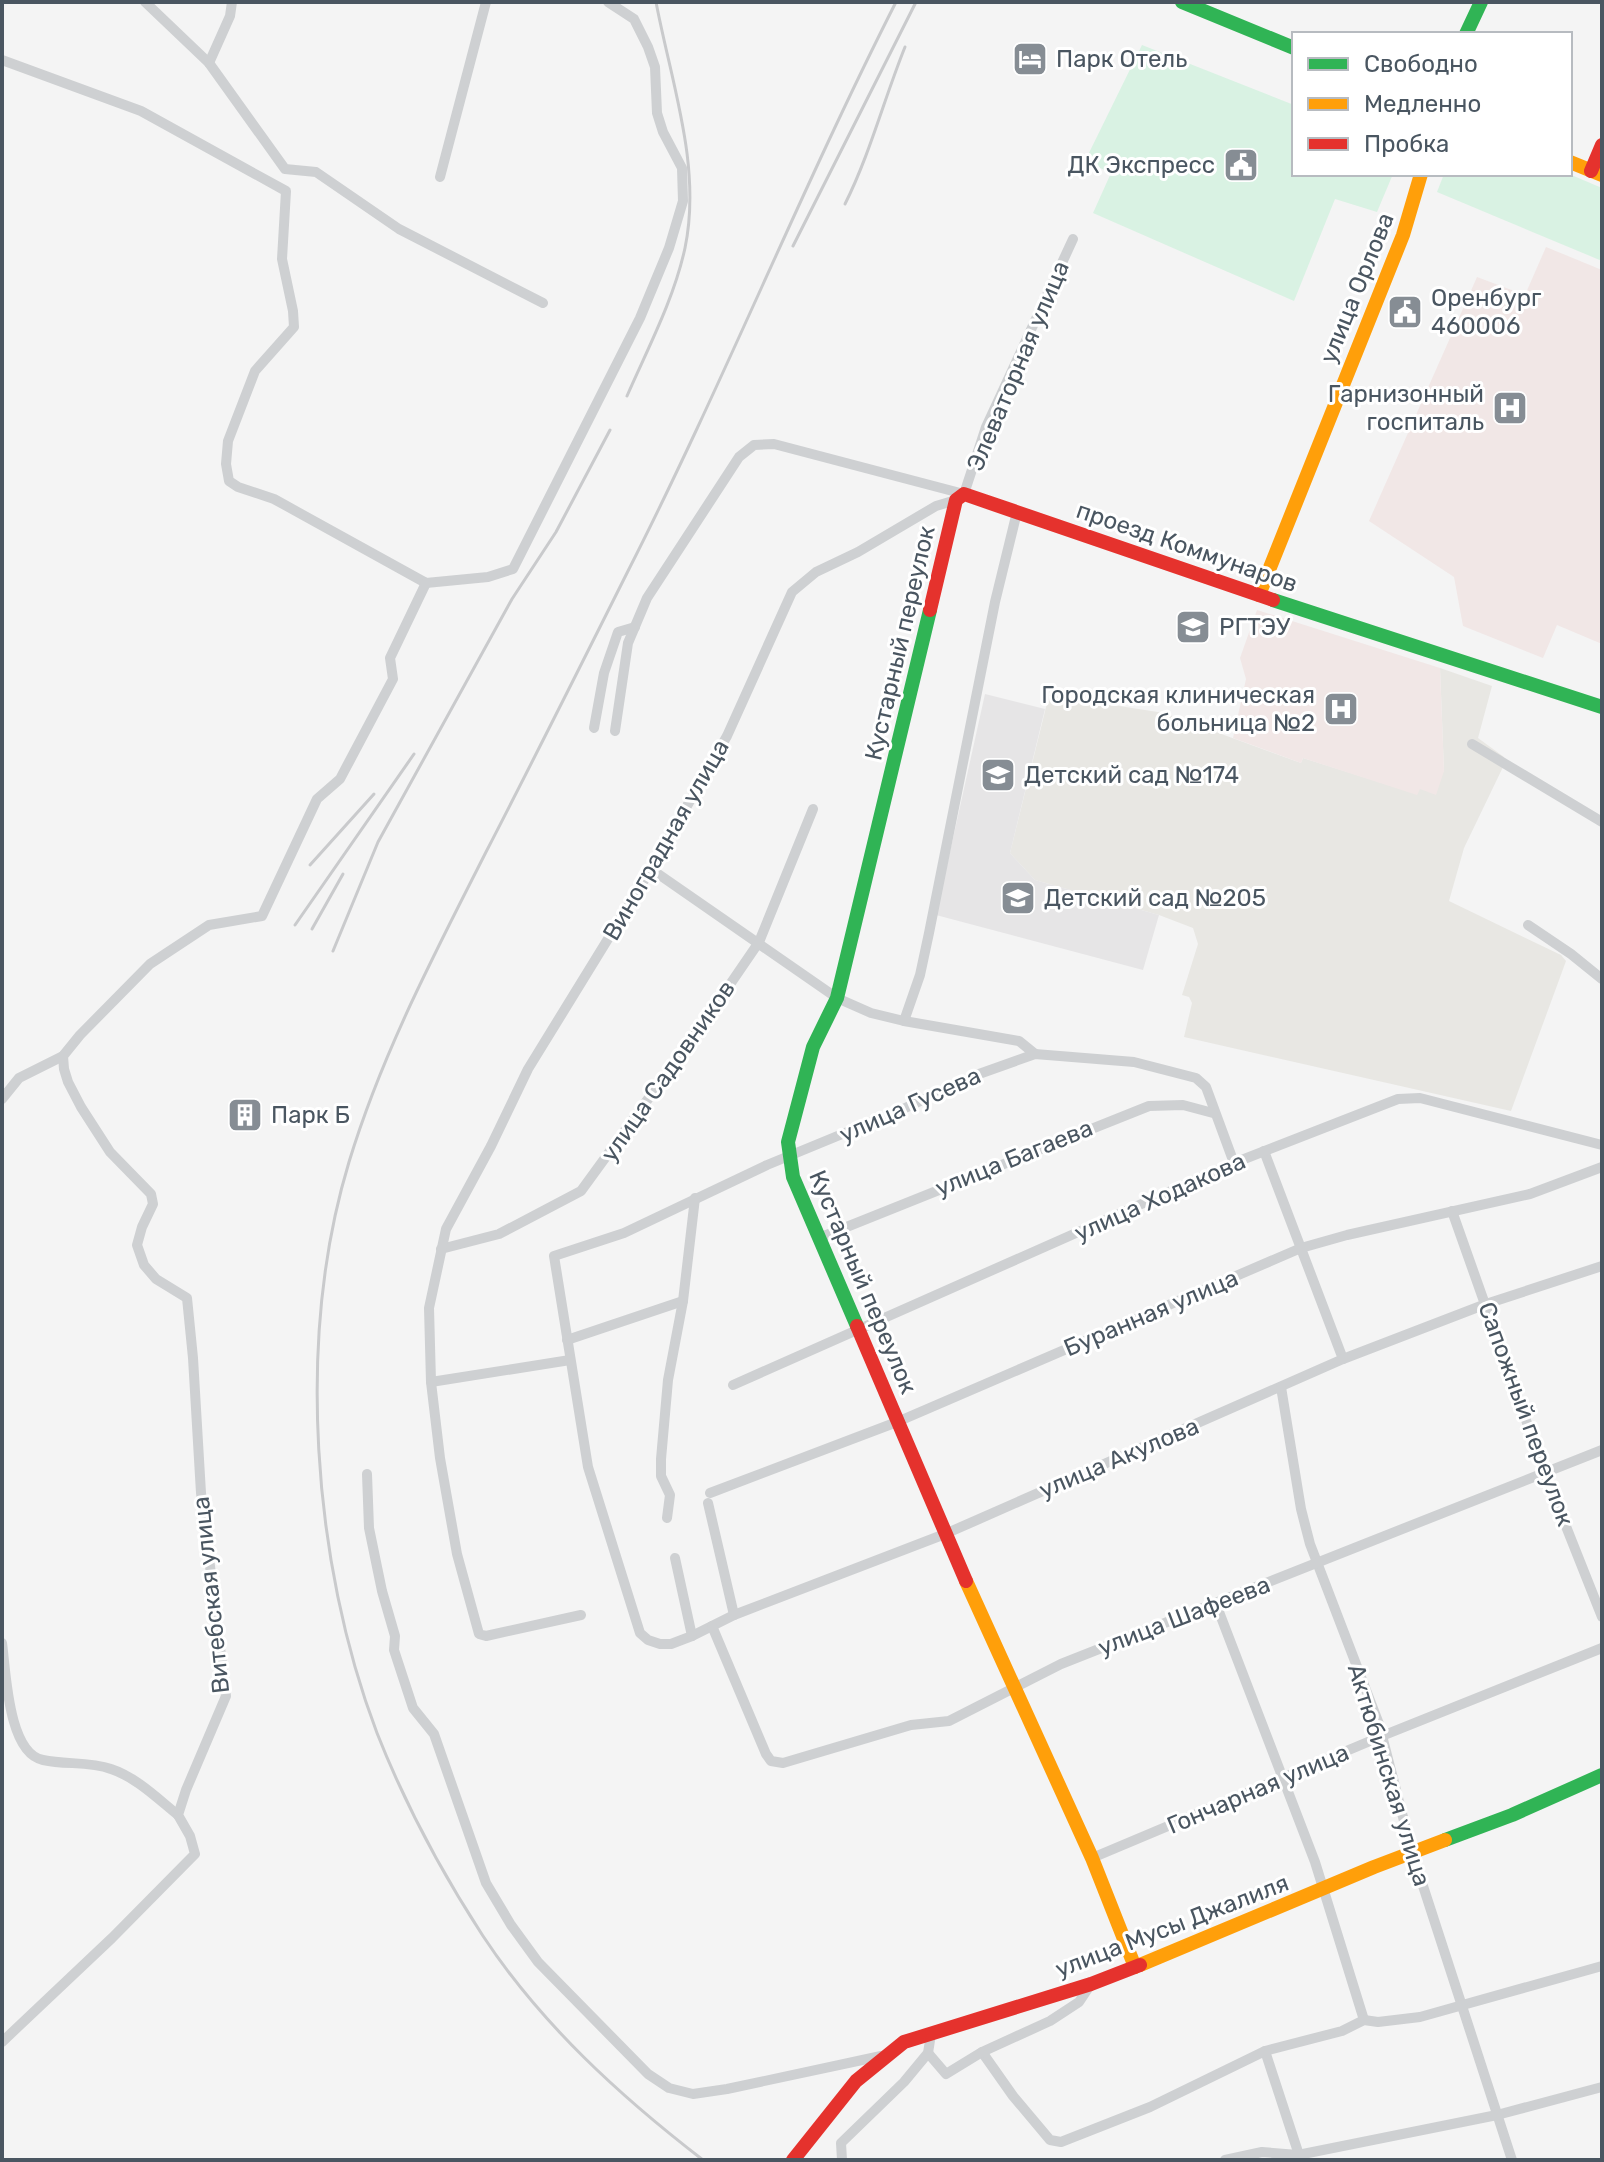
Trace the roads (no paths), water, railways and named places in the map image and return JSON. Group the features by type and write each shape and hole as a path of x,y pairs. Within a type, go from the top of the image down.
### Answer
{"street":[{"path":"145,2 209,63 285,169 282,259 294,327 255,371 228,441 226,464 229,481 274,499 426,583 488,577 513,569 640,318 669,248 683,201 682,168 663,132 657,113 655,67 641,31 634,19 608,2"},
{"path":"209,63 230,16 232,2"},
{"path":"440,177 486,2"},
{"path":"1182,2 1292,47"},
{"path":"1467,32 1481,2"},
{"path":"2,60 141,111 286,191"},
{"path":"1572,163 1596,173 1602,145"},
{"path":"285,169 316,172 399,229 543,303"},
{"name":"улица Орлова","path":"1259,595 1403,235 1420,176"},
{"name":"Элеваторная улица","path":"960,497 986,427 1073,239"},
{"name":"проезд Коммунаров","path":"635,627 647,598 739,457 754,445 774,444 1017,512 1602,707"},
{"name":"Виноградная улица","path":"581,1615 486,1636 479,1634 457,1554 440,1458 431,1382 429,1308 446,1229 528,1069 651,869 727,736 792,592 816,572 858,552 936,506 960,497"},
{"name":"Кустарный переулок","path":"960,497 837,998 813,1047 802,1081 788,1142 788,1155 793,1177 897,1422 1092,1858 1135,1967"},
{"path":"904,1021 920,975 995,602 1017,512"},
{"path":"2,1099 19,1078 63,1056 150,964 209,925 262,916 317,799 340,779 393,679 390,658 426,583"},
{"path":"594,728 604,673 618,632 635,627"},
{"path":"615,731 628,643 635,627"},
{"path":"1472,744 1602,822"},
{"name":"улица Садовников","path":"441,1249 499,1234 581,1191 759,942 813,809"},
{"path":"651,869 837,998 871,1013 904,1021 1019,1041 1035,1054"},
{"path":"1528,925 1602,979"},
{"name":"улица Гусева","path":"567,1340 554,1256 624,1233 788,1155 903,1109 979,1074 1035,1054 1134,1062 1196,1078 1206,1087 1213,1113"},
{"name":"Витебская улица","path":"63,1056 68,1082 81,1107 110,1152 151,1194 153,1204 137,1245 144,1265 156,1279 187,1298 190,1315 201,1493 226,1696 178,1815"},
{"name":"улица Ходакова","path":"733,1385 1234,1163 1398,1099 1420,1098 1602,1145"},
{"name":"улица Багаева","path":"819,1238 1149,1106 1183,1105 1213,1113"},
{"path":"1213,1113 1234,1163"},
{"path":"1264,1151 1343,1359"},
{"name":"Буранная улица","path":"734,1615 709,1498 897,1422 1301,1248 1530,1194 1602,1167"},
{"path":"667,1518 670,1495 661,1476 661,1459 668,1380 683,1301 695,1198"},
{"name":"Сапожный переулок","path":"1452,1211 1544,1471 1602,1617"},
{"name":"улица Акулова","path":"570,1360 588,1467 640,1633 648,1640 671,1644 734,1615 945,1534 1343,1359 1486,1304 1602,1266"},
{"path":"431,1382 570,1360 567,1340 683,1301"},
{"name":"Актюбинская улица","path":"1281,1387 1301,1509 1382,1736 1412,1852 1512,2160"},
{"name":"улица Шафеева","path":"712,1626 766,1754 771,1761 783,1763 911,1725 949,1721 1061,1664 1602,1450"},
{"path":"367,1474 369,1528 395,1636 394,1650 413,1708 434,1734 486,1883 538,1962 648,2074 669,2088 693,2094 727,2089 881,2056"},
{"path":"675,1558 692,1636"},
{"path":"1216,1604 1315,1862 1364,2020"},
{"path":"2,1643 11,1711 26,1750 40,1760 83,1763 111,1769 130,1778 178,1815 190,1836 195,1854 2,2042"},
{"name":"Гончарная улица","path":"1092,1858 1602,1648"},
{"name":"улица Мусы Джалиля","path":"793,2160 841,2095 881,2056 904,2042 1091,1984 1412,1852 1512,1815 1602,1775"},
{"path":"982,2052 1050,2140 1071,2141 1150,2107 1265,2051 1342,2031 1364,2020 1378,2022 1420,2017 1602,1966"},
{"path":"928,2053 946,2074 982,2052 1050,2021 1079,2002 1091,1984"},
{"path":"842,2160 841,2143 904,2082 928,2053 931,2034"},
{"path":"1265,2051 1300,2158"},
{"path":"1225,2160 1262,2152 1300,2158 1497,2115 1602,2087"}],"railway":[{"path":"627,396 674,286 685,248 689,217 687,155 656,2"},
{"path":"703,2160 612,2084 530,1999 468,1912 412,1812 388,1760 355,1667 338,1596 326,1523 319,1449 317,1374 322,1301 332,1230 349,1162 393,1043 663,501 827,144 896,2"},
{"path":"793,246 916,2"},
{"path":"845,204 905,47"},
{"path":"333,951 378,842 512,599 556,532 610,430"},
{"path":"295,925 414,754"},
{"path":"310,865 374,794"},
{"path":"312,929 343,874"}],"place":[{"name":"Парк Отель","path":"1030,59"},
{"name":"ДК Экспресс","path":"1241,165"},
{"name":"Оренбург 460006","path":"1405,312"},
{"name":"Гарнизонный госпиталь","path":"1510,408"},
{"name":"РГТЭУ","path":"1193,627"},
{"name":"Городская клиническая больница №2","path":"1341,709"},
{"name":"Детский сад №174","path":"998,775"},
{"name":"Детский сад №205","path":"1018,898"},
{"name":"Парк Б","path":"245,1115"}]}
